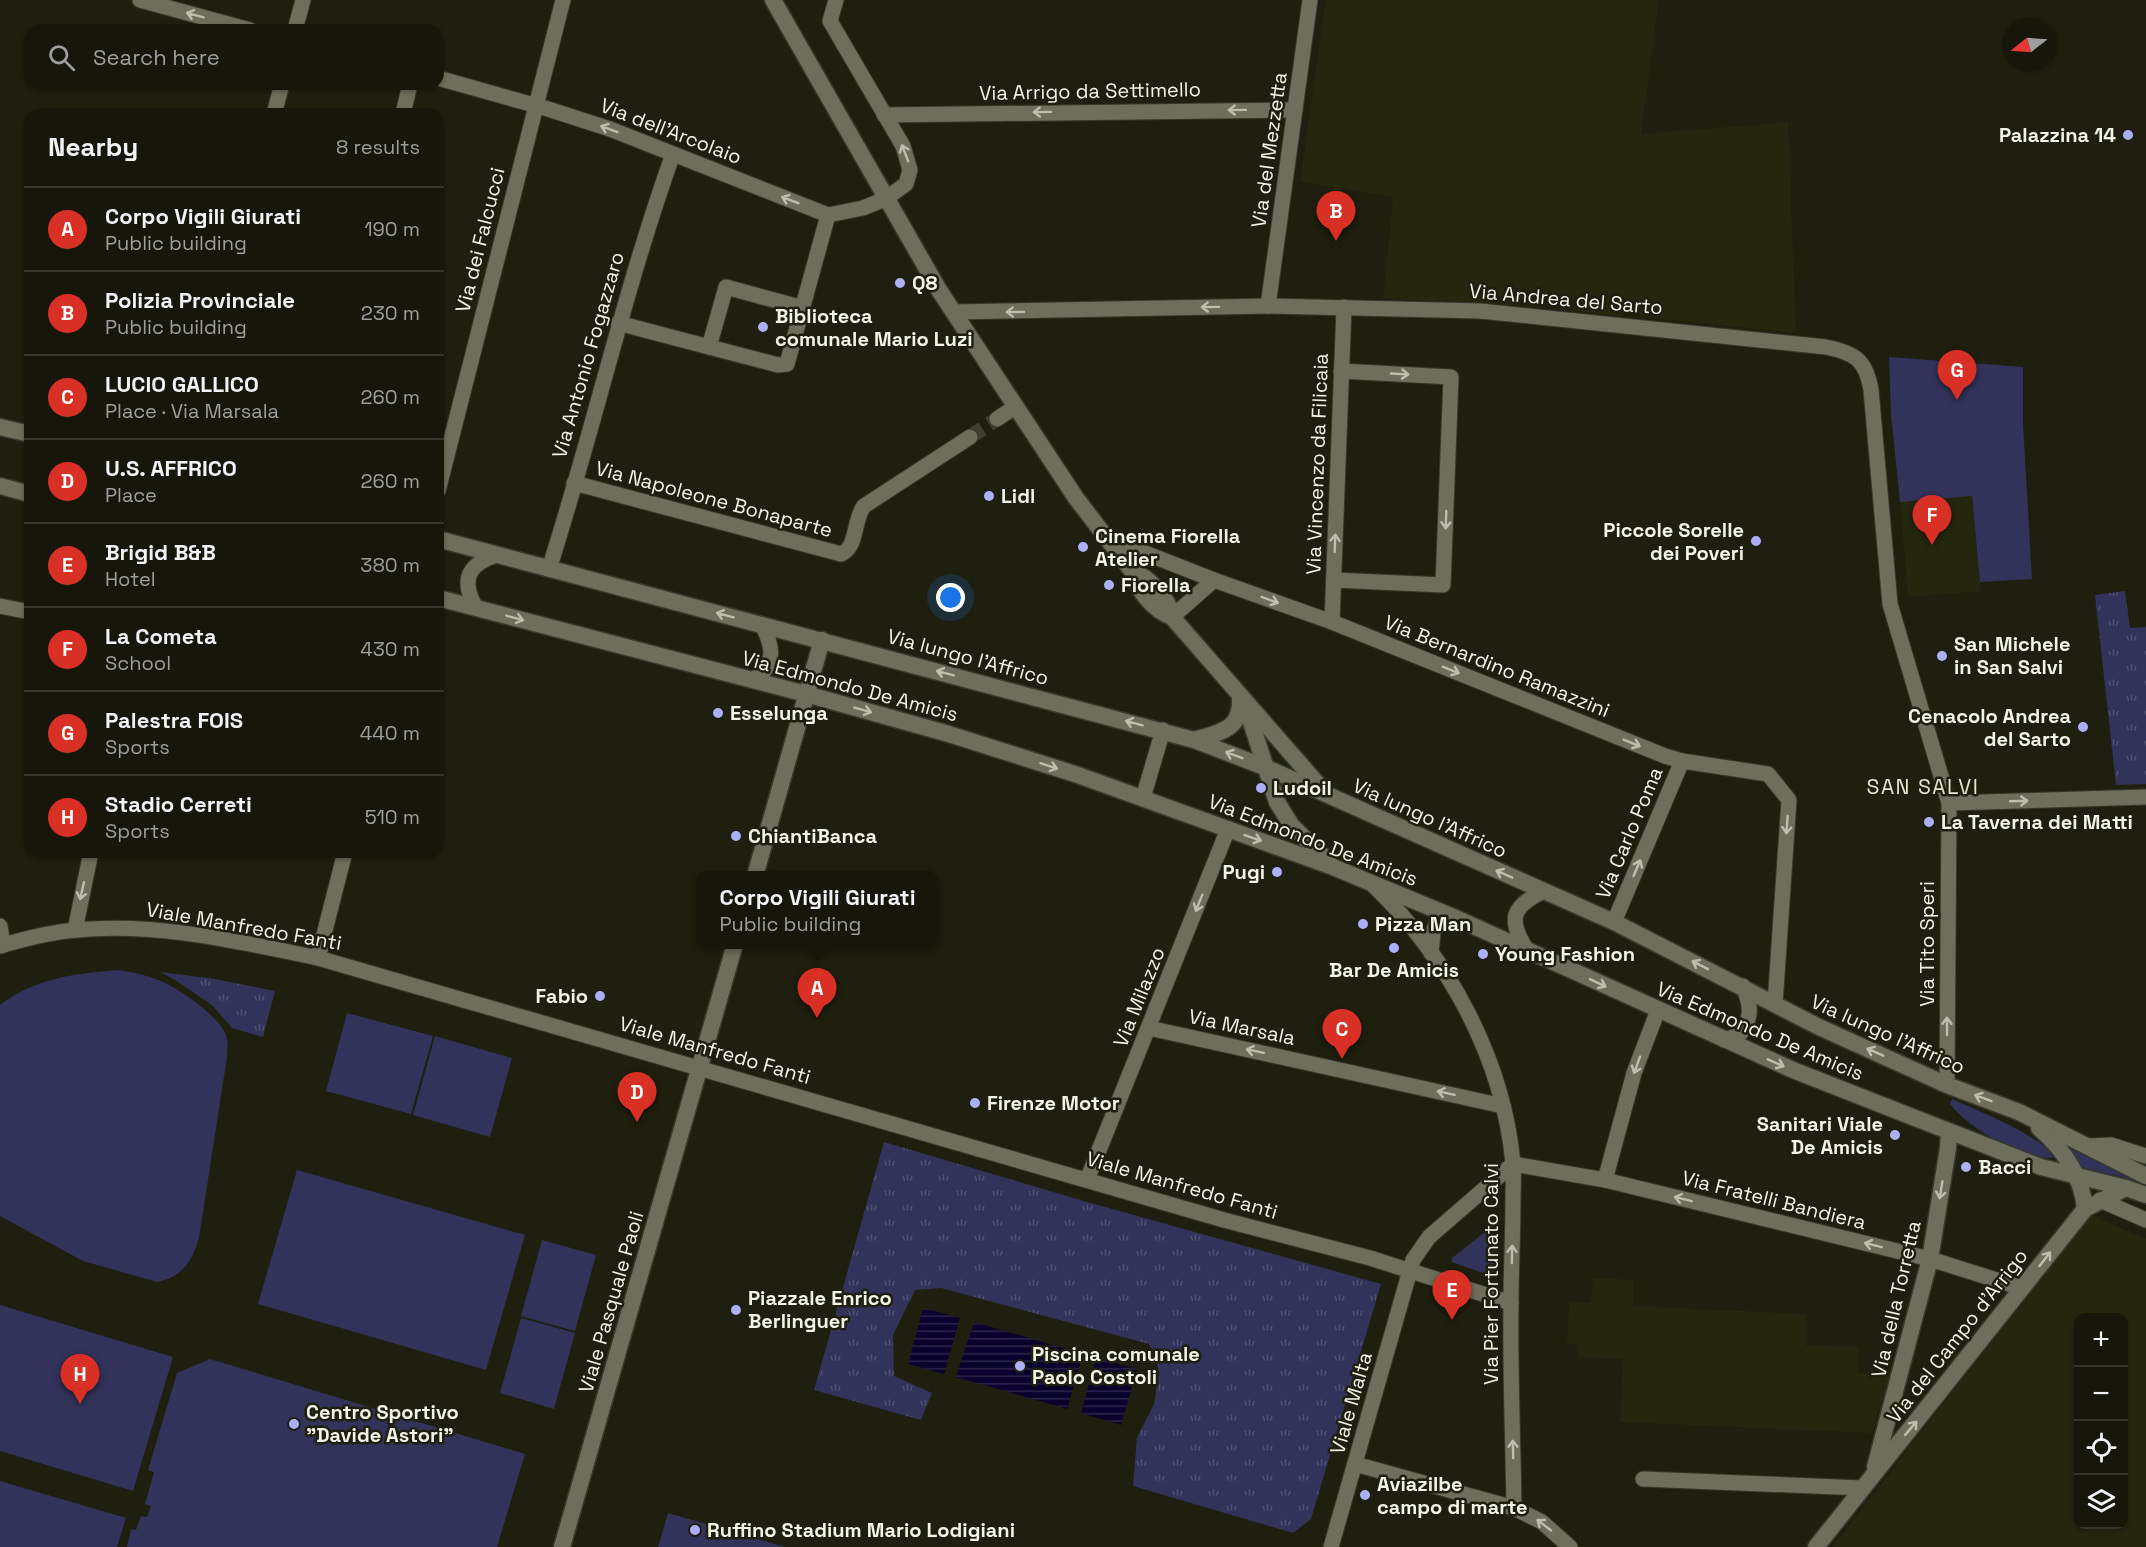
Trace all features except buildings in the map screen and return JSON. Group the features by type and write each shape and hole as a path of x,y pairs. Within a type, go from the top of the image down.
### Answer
{"street":[{"path":"140,0 228,24"},
{"path":"297,24 303,0"},
{"name":"Via dei Falcucci","path":"444,467 563,0"},
{"path":"773,0 885,199 953,312 1104,537 1132,572 1144,576 1155,588 1170,606 1172,617 1327,795"},
{"path":"618,323 778,365 785,365 789,361 828,215 862,208 885,199 906,184 910,170 903,146 830,21 836,0"},
{"name":"Via del Mezzetta","path":"1268,306 1310,0"},
{"name":"Via dell'Arcolaio","path":"444,80 536,105 610,129 828,215"},
{"path":"276,108 280,90"},
{"path":"404,108 409,90"},
{"name":"Via Arrigo da Settimello","path":"884,115 1295,110"},
{"name":"Via Antonio Fogazzaro","path":"549,569 618,323 672,154"},
{"path":"710,347 726,287 803,308"},
{"name":"Via Andrea del Sarto","path":"953,312 1268,306 1480,311 1814,345 1838,349 1852,355 1863,365 1869,377 1890,604 1955,803"},
{"name":"Via Vincenzo da Filicaia","path":"1332,622 1344,307"},
{"path":"1334,580 1443,585 1451,377 1341,372"},
{"path":"996,419 1015,407"},
{"path":"0,427 24,433"},
{"path":"0,439 24,433"},
{"name":"Via Napoleone Bonaparte","path":"574,483 841,554 850,547 860,511 864,506 970,437"},
{"path":"1,486 24,492"},
{"name":"Via Bernardino Ramazzini","path":"1104,537 1214,580 1332,622 1654,752 1682,761 1768,774 1789,800 1774,1004"},
{"name":"Via lungo l'Affrico","path":"444,541 494,556 822,640 1194,740 1267,768 1614,922 1743,986 1819,1027 1947,1084 2019,1112 2146,1176"},
{"path":"476,608 468,588 468,576 477,564 494,556"},
{"path":"1172,617 1214,580"},
{"name":"Via Edmondo De Amicis","path":"444,600 806,694 949,734 1143,798 1333,867 1527,950 1793,1070 1949,1132 2041,1167 2146,1195"},
{"path":"0,606 24,611"},
{"path":"753,680 765,670 770,662 770,644 762,625"},
{"path":"756,871 822,640"},
{"path":"1194,740 1234,723 1240,714 1240,696"},
{"path":"1240,696 1253,725 1271,788 1286,818 1333,867"},
{"path":"1143,798 1163,730"},
{"name":"Via Carlo Poma","path":"1614,922 1682,761"},
{"path":"1955,803 2146,797"},
{"name":"Via Tito Speri","path":"1947,1084 1955,803"},
{"name":"Via Milazzo","path":"1087,1180 1228,829"},
{"path":"75,930 90,858"},
{"path":"318,958 343,858"},
{"name":"Via Pier Fortunato Calvi","path":"1369,882 1402,915 1431,953 1467,1012 1487,1055 1503,1106 1514,1164 1511,1303 1514,1508"},
{"path":"1527,950 1517,932 1514,917 1519,906 1544,891"},
{"path":"1431,953 1433,933 1440,912"},
{"path":"0,926 2,945"},
{"name":"Viale Manfredo Fanti","path":"2,945 75,930 116,928 157,930 318,958 1224,1220 1370,1258 1511,1303"},
{"name":"Viale Pasquale Paoli","path":"562,1547 734,949"},
{"path":"1724,1040 1739,1035 1749,1019 1750,1007 1743,986"},
{"path":"1605,1180 1634,1073 1658,1010"},
{"name":"Via Marsala","path":"1149,1028 1503,1106"},
{"name":"Via lungo l'Affrico","path":"2019,1112 2054,1141 2076,1175"},
{"name":"Via della Torretta","path":"1873,1473 1930,1259 1949,1132"},
{"name":"Via lungo l'Affrico","path":"2088,1146 2111,1145 2146,1156"},
{"name":"Via Fratelli Bandiera","path":"1514,1164 1605,1180 1930,1259 2022,1288"},
{"name":"Viale Malta","path":"1331,1547 1410,1272 1419,1250 1429,1237 1514,1164"},
{"path":"2076,1175 2085,1209"},
{"name":"Via del Campo d'Arrigo","path":"1816,1547 2085,1209 2126,1188"},
{"path":"2100,1200 2146,1220"},
{"path":"1355,1464 1514,1508 1542,1522 1570,1547"},
{"path":"1643,1479 1862,1488"}],"shaded area":[{"path":"1326,0 1659,0 1641,134 1788,122 1796,333 1639,317 1635,310 1625,310 1622,316 1556,309 1555,299 1550,296 1540,301 1539,307 1383,298 1393,197 1300,182"},
{"path":"1972,496 1981,591 1908,597 1900,502"},
{"path":"2091,1215 2146,1239 2146,1547 1832,1547"},
{"path":"1593,1278 1633,1280 1633,1306 1806,1314 1805,1345 1859,1347 1858,1373 1890,1376 1872,1433 1620,1422 1623,1359 1579,1357 1578,1344 1567,1344 1569,1302 1591,1302"},
{"path":"923,1308 960,1318 944,1374 908,1364"},
{"name":"Piscina comunale Paolo Costoli","path":"974,1322 1083,1354 1067,1409 956,1377"},
{"name":"Piscina comunale Paolo Costoli","path":"1096,1358 1137,1369 1121,1425 1081,1413"}],"green space":[{"path":"1889,357 2023,367 2023,424 2032,579 1980,582 1972,496 1900,502 1891,414"},
{"path":"2125,591 2130,628 2146,627 2146,784 2116,785 2095,595"},
{"path":"120,970 154,978 182,993 210,1014 224,1031 227,1041 227,1057 199,1238 185,1267 174,1276 157,1282 83,1261 0,1216 0,1005 27,989 57,978"},
{"path":"160,972 215,979 275,991 263,1037 232,1028 212,1005"},
{"path":"347,1013 433,1036 411,1114 326,1091"},
{"path":"435,1036 512,1058 490,1137 413,1115"},
{"path":"1952,1099 2025,1133 2048,1150 2053,1158 2026,1154 1997,1141 1959,1114 1950,1104"},
{"path":"884,1142 1087,1202 1381,1284 1311,1519 1293,1533 1133,1486 1137,1438 1154,1404 1159,1373 1149,1344 941,1288 915,1290 893,1335 894,1376 932,1393 921,1420 814,1390"},
{"path":"2059,1142 2146,1184 2146,1188 2122,1177 2081,1167"},
{"path":"297,1170 525,1235 486,1370 258,1304"},
{"path":"1495,1224 1494,1277 1452,1262 1452,1258"},
{"path":"542,1240 596,1255 575,1331 521,1316"},
{"path":"0,1305 173,1357 133,1491 0,1451"},
{"path":"521,1318 575,1333 554,1409 500,1393"},
{"name":"Centro Sportivo \"Davide Astori\"","path":"210,1359 525,1454 497,1547 127,1547 131,1529 136,1530 141,1516 147,1517 151,1506 145,1504 154,1472 148,1470 177,1373"},
{"path":"0,1481 126,1518 117,1547 0,1547"},
{"name":"Ruffino Stadium Mario Lodigiani","path":"668,1513 785,1547 658,1547"}],"tunnel":[{"path":"970,437 997,419"}],"place":[{"name":"Palazzina 14","path":"2128,135"},
{"name":"Polizia Provinciale","path":"1336,241"},
{"name":"Q8","path":"900,283"},
{"name":"Biblioteca comunale Mario Luzi","path":"763,327"},
{"name":"Palestra FOIS","path":"1957,400"},
{"name":"Lidl","path":"989,496"},
{"name":"Piccole Sorelle dei Poveri","path":"1756,541"},
{"name":"La Cometa","path":"1932,545"},
{"name":"Cinema Fiorella Atelier","path":"1083,547"},
{"name":"Fiorella","path":"1109,585"},
{"name":"San Michele in San Salvi","path":"1942,656"},
{"name":"Esselunga","path":"718,713"},
{"name":"Cenacolo Andrea del Sarto","path":"2083,727"},
{"name":"Ludoil","path":"1261,788"},
{"name":"La Taverna dei Matti","path":"1929,822"},
{"name":"ChiantiBanca","path":"736,836"},
{"name":"Pugi","path":"1277,872"},
{"name":"Pizza Man","path":"1363,924"},
{"name":"Bar De Amicis","path":"1394,948"},
{"name":"Young Fashion","path":"1483,954"},
{"name":"Fabio","path":"600,996"},
{"name":"Corpo Vigili Giurati","path":"817,1018"},
{"name":"LUCIO GALLICO","path":"1342,1059"},
{"name":"Firenze Motor","path":"975,1103"},
{"name":"U.S. AFFRICO","path":"637,1122"},
{"name":"Sanitari Viale De Amicis","path":"1895,1135"},
{"name":"Bacci","path":"1966,1167"},
{"name":"Piazzale Enrico Berlinguer","path":"736,1310"},
{"name":"Brigid B&B","path":"1452,1320"},
{"name":"Piscina comunale Paolo Costoli","path":"1020,1366"},
{"name":"Stadio Cerreti","path":"80,1404"},
{"name":"Centro Sportivo \"Davide Astori\"","path":"294,1424"},
{"name":"Aviazilbe campo di marte","path":"1365,1495"},
{"name":"Ruffino Stadium Mario Lodigiani","path":"695,1530"}],"district":[{"name":"SAN SALVI","path":"1923,787"}]}
